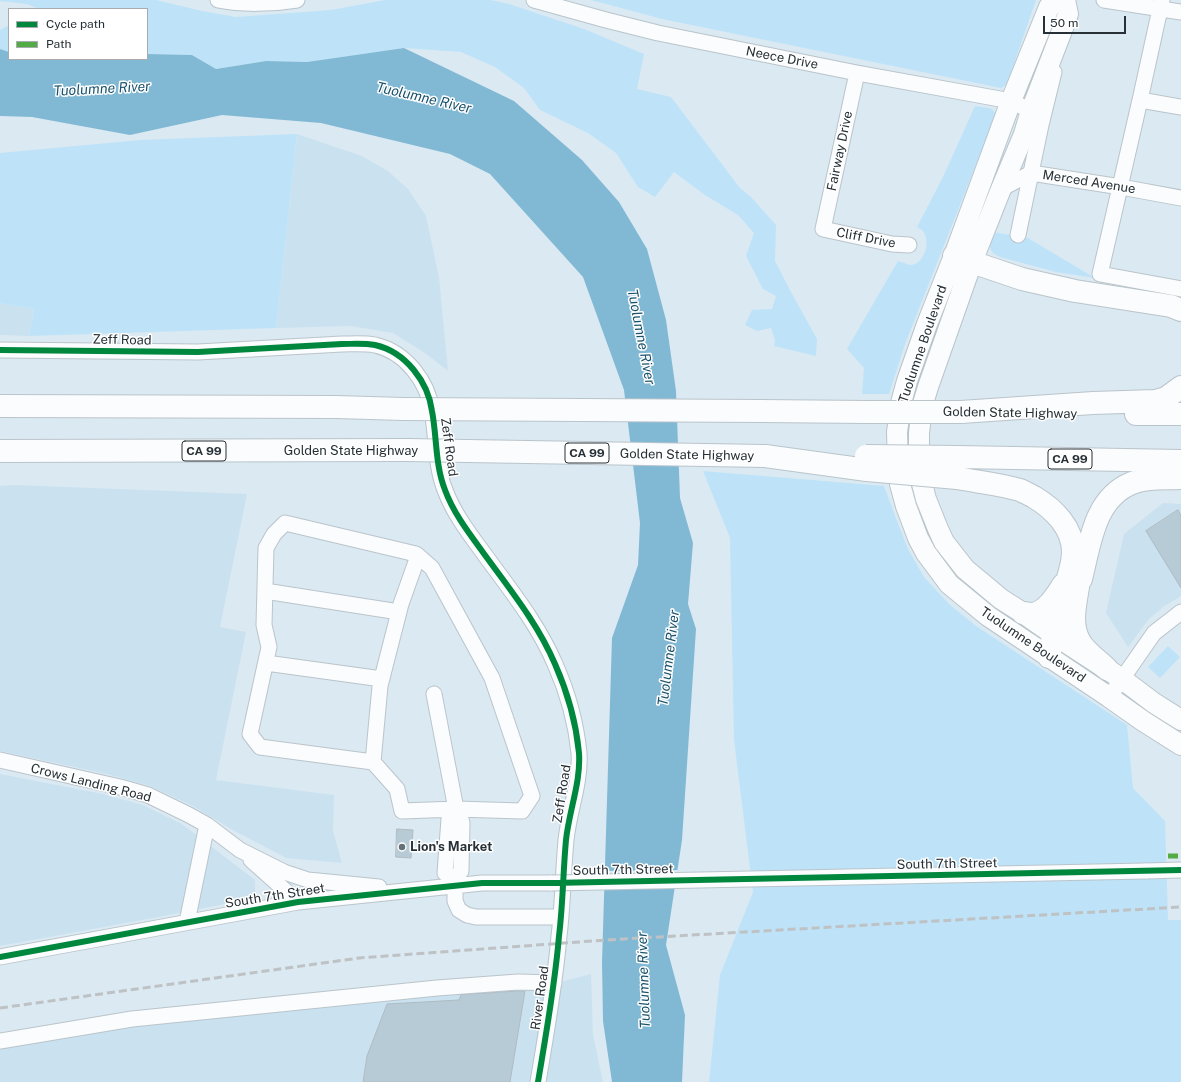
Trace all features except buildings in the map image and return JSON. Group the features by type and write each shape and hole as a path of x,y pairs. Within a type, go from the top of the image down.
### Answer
{"highway":[{"path":"963,259 1022,279 1075,291 1170,306 1181,310"},
{"path":"1140,302 1167,314 1181,326"},
{"path":"960,412 1093,403 1155,401 1166,398 1181,387"},
{"name":"Golden State Highway","path":"0,406 336,406 404,408 1181,414"},
{"name":"Golden State Highway","path":"0,451 408,450 765,456 958,468"},
{"name":"CA 99","path":"958,468 1181,461"},
{"path":"958,468 1000,485 1022,491 1050,508 1061,520 1072,540 1075,628 1081,643 1114,674"},
{"path":"1055,644 1073,582 1100,510 1118,490 1133,482 1181,478"},
{"path":"1024,613 1034,614 1042,611 1056,596 1073,582"}],"main road":[{"name":"Tuolumne Boulevard","path":"1057,0 1050,7 1011,101 963,259 922,407 919,433 920,473 926,499 938,529 948,547 965,569 1002,599 1024,613 1109,696 1143,721 1181,745"},
{"name":"Tuolumne Boulevard","path":"1065,0 1068,14 1036,118 1024,134 1001,189 927,324 907,381 901,403 897,432 900,484 906,506 918,538 926,553 949,584 988,616 1055,644 1114,674 1154,703 1181,720"}],"street":[{"path":"218,0 274,3 297,0"},
{"name":"Neece Drive","path":"534,0 658,33 857,73 1011,101 1036,118"},
{"path":"1104,0 1162,4 1181,12"},
{"path":"1162,4 1100,274 1181,289"},
{"name":"Fairway Drive","path":"823,229 857,73"},
{"path":"1140,100 1181,107"},
{"name":"Tuolumne Boulevard","path":"1018,235 1031,173 1036,118"},
{"name":"Merced Avenue","path":"1001,189 1031,173 1181,198"},
{"name":"Cliff Drive","path":"823,229 892,244 909,245"},
{"name":"Zeff Road","path":"0,350 198,352 362,344 375,345 386,349 404,360 415,371 430,399 440,470 448,499 466,528 528,615 542,638 555,663 571,710 579,754 578,775 566,838 561,917"},
{"path":"285,523 416,554 418,556 432,568 492,678 532,796 522,811 402,811 397,789 373,762 260,747 250,734 269,647 264,625 266,548 274,534 285,523"},
{"path":"373,762 380,686 399,612 418,556"},
{"path":"265,591 399,612"},
{"path":"1109,696 1114,674 1154,633 1181,612"},
{"path":"266,663 382,679"},
{"path":"434,694 456,810 462,822 461,871 456,882 455,901 459,910 467,915 476,917 561,917"},
{"name":"Crows Landing Road","path":"0,760 135,791 164,802 207,825 240,850 298,902"},
{"path":"187,922 207,825"},
{"name":"Crows Landing Road","path":"240,850 284,872 308,880 416,890"},
{"name":"South 7th Street","path":"0,957 298,902 416,890 456,882 552,883 1181,870"},
{"name":"River Road","path":"538,1082 554,983 561,917"},
{"path":"0,1041 132,1019 437,988 518,982 554,983"}],"shaded area":[{"path":"156,0 236,17 331,10 385,0 491,0 509,4 584,29 644,54 637,89 671,97 740,188 751,197 776,225 775,261 817,339 816,356 774,346 775,340 771,328 757,331 745,325 752,310 772,309 776,296 763,289 746,256 754,233 738,215 705,195 674,172 655,197 638,187 616,153 588,133 540,110 524,88 495,67 461,52 404,48 307,62 266,61 216,69 192,55 148,54 148,8 37,8 27,4 0,1"},
{"path":"591,0 1036,0 1007,84 1001,88 662,19"},
{"path":"8,26 8,52 0,49 0,30"},
{"path":"975,106 989,108 993,110 996,115 905,344 889,394 862,394 864,368 847,349 898,261 912,265 917,263 923,257 927,243 923,231 917,227 943,177"},
{"path":"297,134 362,156 388,171 408,189 426,216 439,277 448,371 425,353 393,333 351,326 276,328"},
{"path":"297,134 276,328 29,336 34,309 0,303 0,153 140,140"},
{"path":"993,232 1028,238 1095,278 1056,272 1000,257 992,252 990,247 990,240"},
{"path":"0,303 34,309 29,336 0,335"},
{"path":"703,471 884,486 908,549 924,577 949,604 976,626 1127,725 1133,788 1165,821 1168,920 1181,920 1181,1082 709,1082 720,975 753,892 734,740 730,538"},
{"path":"15,485 247,494 220,627 246,632 216,780 334,795 333,831 342,863 286,858 233,830 191,805 150,786 107,774 0,751 0,486"},
{"path":"1163,503 1181,504 1181,596 1163,607 1149,619 1128,647 1106,613 1124,534"},
{"path":"1168,646 1180,657 1160,678 1148,667"},
{"path":"0,774 103,794 143,805 182,824 255,880 255,892 250,899 0,946"},
{"path":"591,974 593,1035 603,1082 0,1082 0,1049 140,1025 447,991 542,987"}],"water":[{"name":"Tuolumne River","path":"404,48 514,101 582,160 619,202 647,249 666,320 676,391 680,498 693,543 688,604 696,629 682,840 666,945 685,1015 682,1082 612,1082 603,1021 602,962 612,638 638,565 640,523 624,390 583,277 490,174 450,154 321,123 222,115 130,135 32,117 0,116 0,49 8,52 8,60 148,60 148,54 192,55 216,69 266,61 307,62"}],"pier":[{"path":"679,870 677,886 603,888 603,871"}],"railway":[{"path":"0,1008 359,958 606,940 1181,907"}],"marked path":[{"path":"1168,856 1181,856"}],"cycle path":[{"path":"0,350 198,352 367,344 375,345 396,354 406,361 414,370 426,389 430,400 434,421 439,471 448,498 466,529 522,605 540,634 555,664 563,685 576,730 579,753 577,786 566,840 555,973 538,1082"},
{"path":"0,957 298,902 482,883 552,883 1181,870"}],"place":[{"name":"Lion's Market","path":"402,847"}]}
